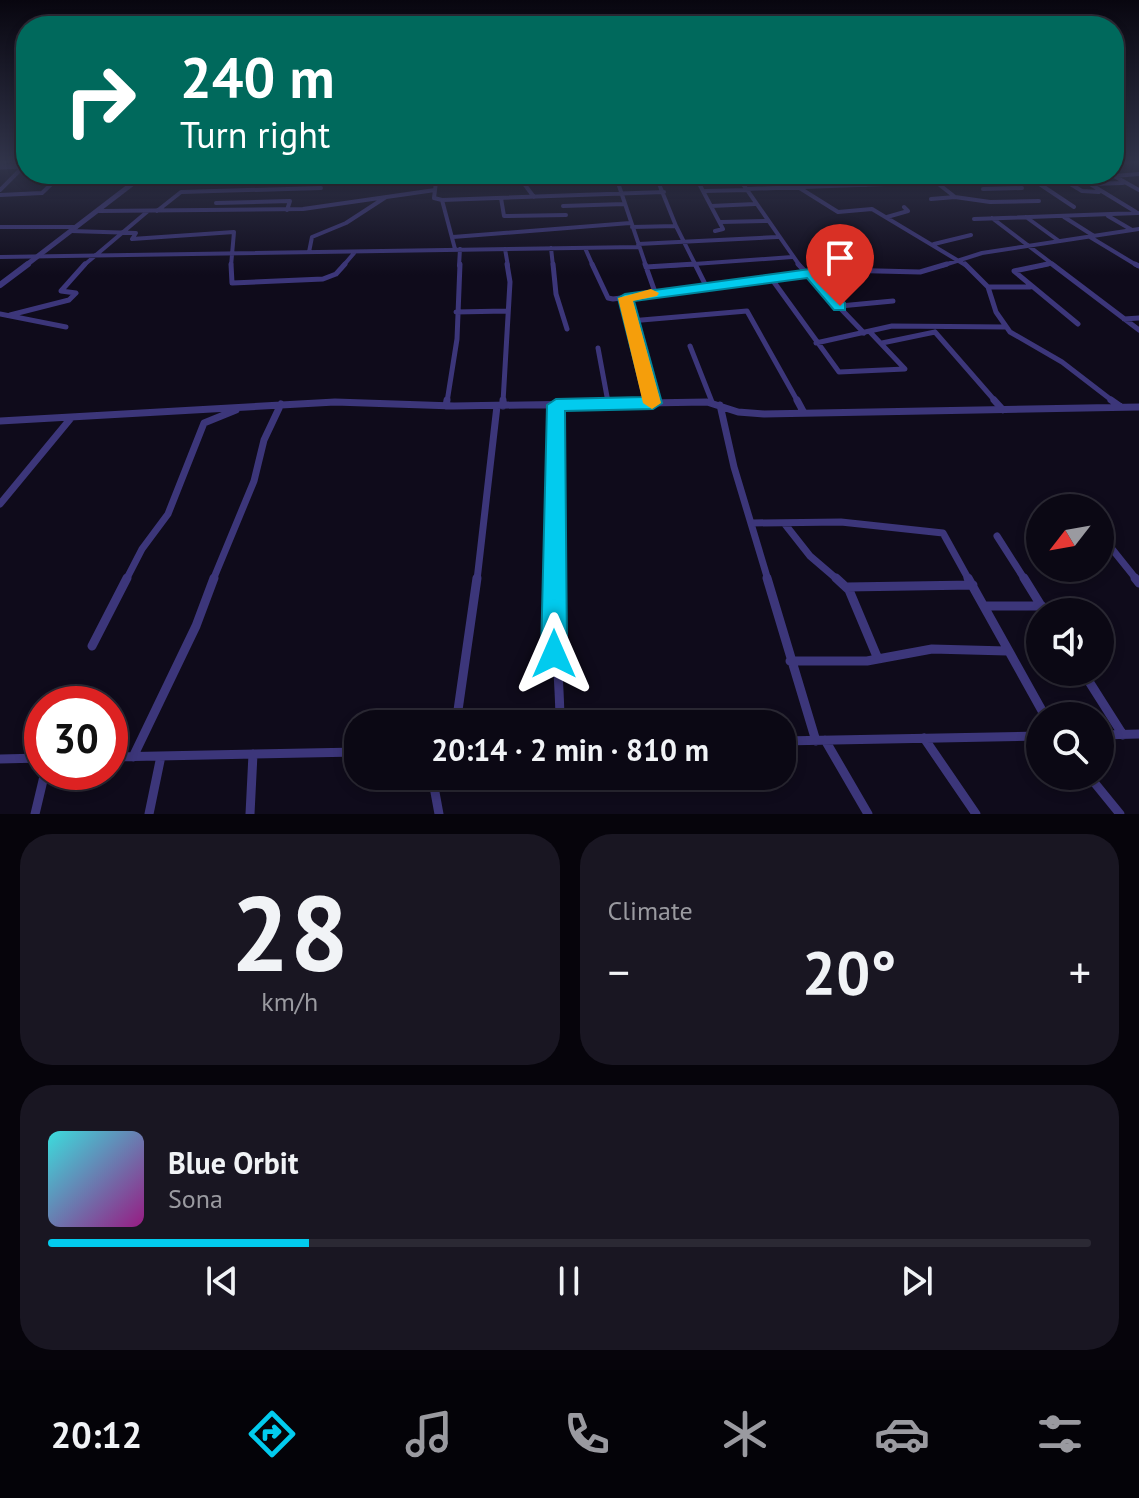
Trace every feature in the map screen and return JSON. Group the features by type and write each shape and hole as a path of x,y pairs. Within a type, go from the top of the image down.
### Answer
{"street":[{"path":"0,285 34,255 114,199"},
{"path":"157,211 170,199"},
{"path":"211,210 218,199"},
{"path":"99,211 287,210 365,199"},
{"path":"309,252 312,237 347,223 382,199"},
{"path":"435,199 472,199"},
{"path":"501,199 504,216 566,215"},
{"path":"561,199 569,225"},
{"path":"622,199 655,292"},
{"path":"666,199 683,242 706,286"},
{"path":"708,199 723,230 715,231"},
{"path":"752,199 792,257 905,369 842,374 816,343 771,278"},
{"path":"818,199 838,212 867,207 960,259 988,287 1005,327 1023,342 1062,362 1121,407"},
{"path":"980,199 990,202 1039,201"},
{"path":"1062,199 1074,207"},
{"path":"1115,199 1139,213"},
{"path":"442,200 457,249 457,339 446,406"},
{"path":"272,210 277,201"},
{"path":"216,203 290,201 287,210"},
{"path":"563,206 624,204"},
{"path":"711,206 755,204"},
{"path":"887,217 908,211 904,207"},
{"path":"10,315 65,304 76,293 61,291 96,254 148,211"},
{"path":"974,219 1139,213"},
{"path":"1105,214 1136,229"},
{"path":"1062,216 1139,266"},
{"path":"1026,217 1059,241"},
{"path":"992,218 1139,330"},
{"path":"721,222 766,221"},
{"path":"453,237 535,232 541,228 569,225 676,226"},
{"path":"0,227 136,233 132,239 234,232 230,253 230,282 233,283 323,279 336,274 356,252"},
{"path":"585,248 608,298 625,298 846,269 920,272 960,259 1028,245 1136,229"},
{"path":"934,244 971,235"},
{"path":"0,257 585,248 777,237"},
{"path":"551,248 556,294 567,329"},
{"path":"458,710 500,406 510,277 505,249"},
{"path":"646,267 792,257"},
{"path":"1051,263 1014,270 1030,287 1078,324"},
{"path":"988,287 1030,287"},
{"path":"625,298 653,403"},
{"path":"840,306 893,301"},
{"path":"456,312 506,311"},
{"path":"630,321 747,311 804,413"},
{"path":"0,314 66,327"},
{"path":"1124,319 1139,318"},
{"path":"816,343 892,326 1005,327"},
{"path":"882,343 935,332 945,326"},
{"path":"935,332 1003,410"},
{"path":"690,346 716,404 790,661 821,740 868,814"},
{"path":"598,348 608,404"},
{"path":"0,421 356,401 446,406 716,404 745,413 1139,407"},
{"path":"133,757 196,626 235,521 254,481 264,440 281,404"},
{"path":"556,405 554,654 560,678 560,710"},
{"path":"92,646 141,551 168,514 204,422 243,407"},
{"path":"0,504 71,418"},
{"path":"752,523 841,522 874,528 938,531 947,537 1037,702"},
{"path":"784,523 810,556 847,587 878,659"},
{"path":"997,536 1036,598"},
{"path":"1114,552 1139,583"},
{"path":"847,587 973,585"},
{"path":"984,606 1026,608"},
{"path":"790,661 854,662 932,649 1007,651"},
{"path":"1092,686 1123,735"},
{"path":"1114,735 1139,734"},
{"path":"796,741 1026,736"},
{"path":"924,738 976,814"},
{"path":"128,757 344,752"},
{"path":"250,814 253,754"},
{"path":"149,814 161,756"},
{"path":"0,759 24,758"},
{"path":"35,814 41,790"},
{"path":"435,790 439,814"},
{"path":"1100,790 1120,814"}],"slow traffic":[{"path":"651,293 625,298 652,403"}],"route":[{"path":"554,654 556,405 653,403 625,298 810,273 840,306"}]}
